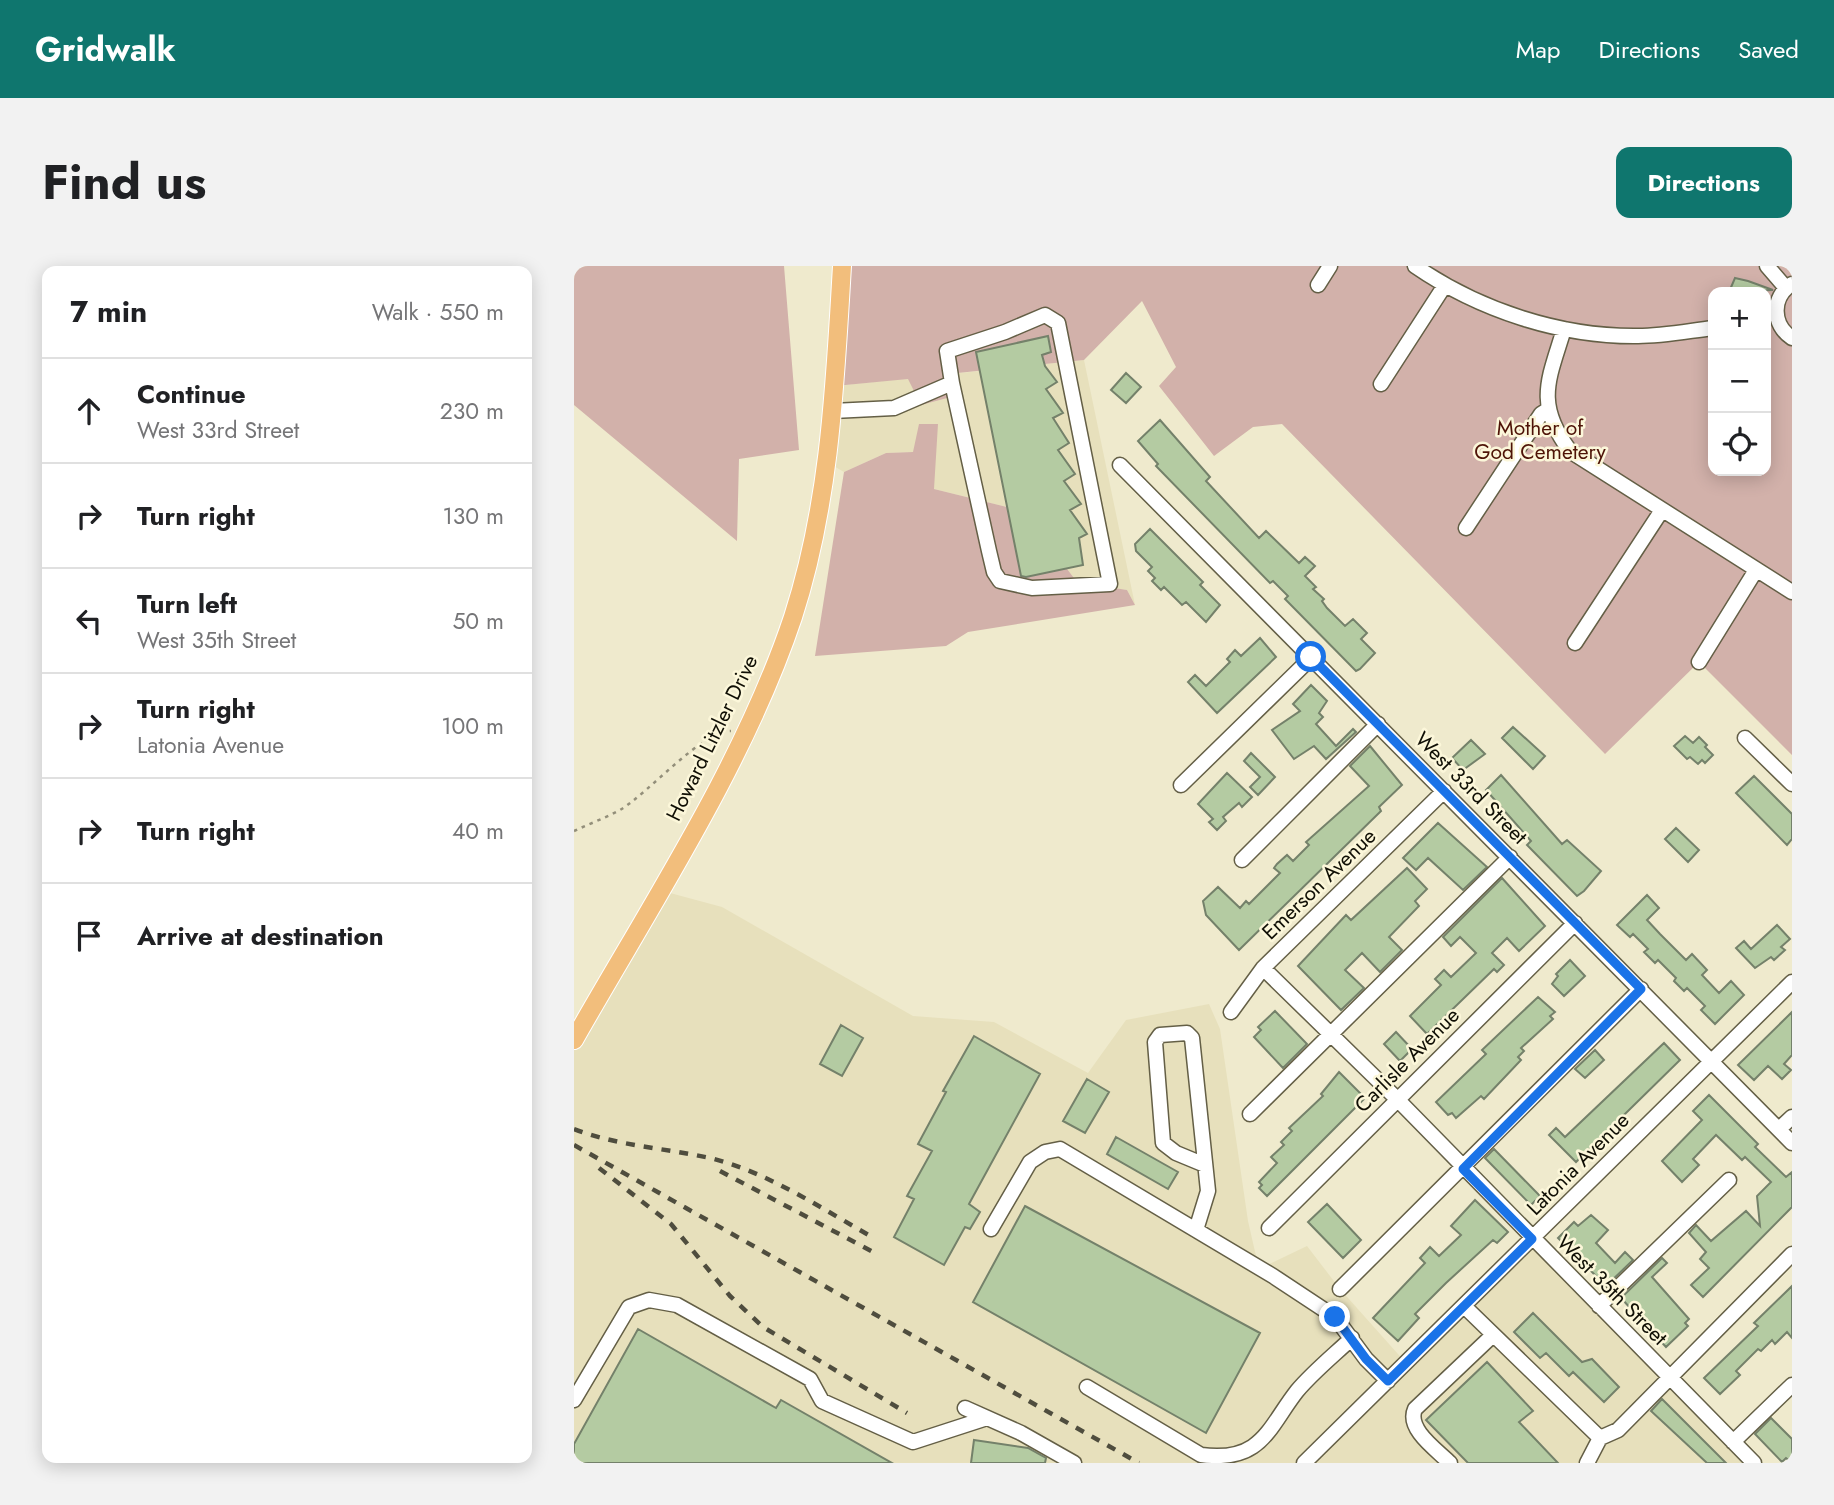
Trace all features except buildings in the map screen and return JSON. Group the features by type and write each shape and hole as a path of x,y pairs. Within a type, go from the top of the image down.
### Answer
{"main road":[{"name":"Howard Litzler Drive","path":"574,1040 743,737 769,680 806,570 824,486 833,411 842,266"}],"street":[{"path":"1318,285 1331,266"},
{"path":"1415,266 1446,285 1498,309 1564,329 1638,336 1708,329"},
{"path":"1767,266 1789,286 1777,302 1771,320 1792,338"},
{"path":"1381,384 1446,285"},
{"path":"1045,315 1058,323 1110,584 1032,588 1000,581 994,572 952,383 947,351 1005,332 1045,315"},
{"path":"1564,329 1547,383 1549,408 1561,439 1570,451 1792,592"},
{"path":"833,411 894,408 952,383"},
{"path":"1466,528 1541,414 1549,408"},
{"name":"West 33rd Street","path":"1120,465 1792,1143"},
{"path":"1575,643 1662,510"},
{"path":"1699,662 1756,570"},
{"path":"1181,785 1311,657"},
{"path":"1242,860 1378,724"},
{"path":"1745,738 1792,784"},
{"name":"Emerson Avenue","path":"1231,1012 1263,968 1444,791"},
{"path":"1250,1114 1510,857"},
{"name":"Carlisle Avenue","path":"1269,1227 1575,923"},
{"name":"West 35th Street","path":"1263,968 1397,1099 1754,1463"},
{"name":"Latonia Avenue","path":"1304,1463 1792,982"},
{"path":"1340,1289 1641,989"},
{"path":"1196,1230 1208,1191 1192,1038 1187,1033 1160,1035 1155,1042 1163,1143 1176,1153 1205,1165"},
{"path":"1779,1129 1792,1116"},
{"path":"991,1229 1030,1162 1045,1152 1060,1149 1335,1317 1366,1359 1388,1381"},
{"path":"1599,1306 1729,1180"},
{"path":"1465,1307 1592,1434 1600,1437 1618,1430 1792,1254"},
{"path":"574,1400 629,1307 649,1300 677,1305 810,1379 822,1401 913,1442 987,1418"},
{"path":"1450,1463 1414,1426 1412,1416 1415,1409 1493,1335"},
{"path":"1087,1387 1201,1455 1218,1461 1235,1461 1257,1451 1297,1391 1352,1338"},
{"path":"1734,1442 1792,1385"},
{"path":"965,1408 1074,1463"},
{"path":"1587,1463 1600,1437"}],"path":[{"path":"574,831 619,810 716,733 732,731 743,737"}],"shaded area":[{"path":"1084,360 1135,605 1127,590 1077,582 1023,511 934,489 914,452 886,453 844,472 827,462 835,386"},
{"path":"659,890 722,907 913,1016 994,1022 1088,1073 1126,1020 1209,1004 1220,1029 1248,1221 1259,1269 1307,1246 1340,1289 1406,1363 1532,1239 1754,1463 574,1463 574,1036"}],"green space":[{"path":"574,266 784,266 799,450 739,459 737,541 574,405"},
{"name":"Mother of God Cemetery","path":"842,266 1792,266 1792,755 1699,662 1605,754 1282,424 1253,427 1214,456 1159,386 1176,367 1142,301 1084,360 948,374 947,398 921,405 908,379 835,386"},
{"path":"919,424 938,424 934,489 1023,511 1077,582 1127,590 1135,605 968,632 946,646 815,656 844,472 886,453 913,452"}],"railway":[{"path":"574,1129 607,1139 732,1164 794,1192 874,1238"},
{"path":"574,1145 1139,1463"},
{"path":"599,1168 671,1224 730,1296 763,1327 907,1413"},
{"path":"720,1171 877,1254"}],"route":[{"path":"1311,657 1641,989 1463,1169 1532,1239 1388,1381 1366,1359 1335,1317"}]}
